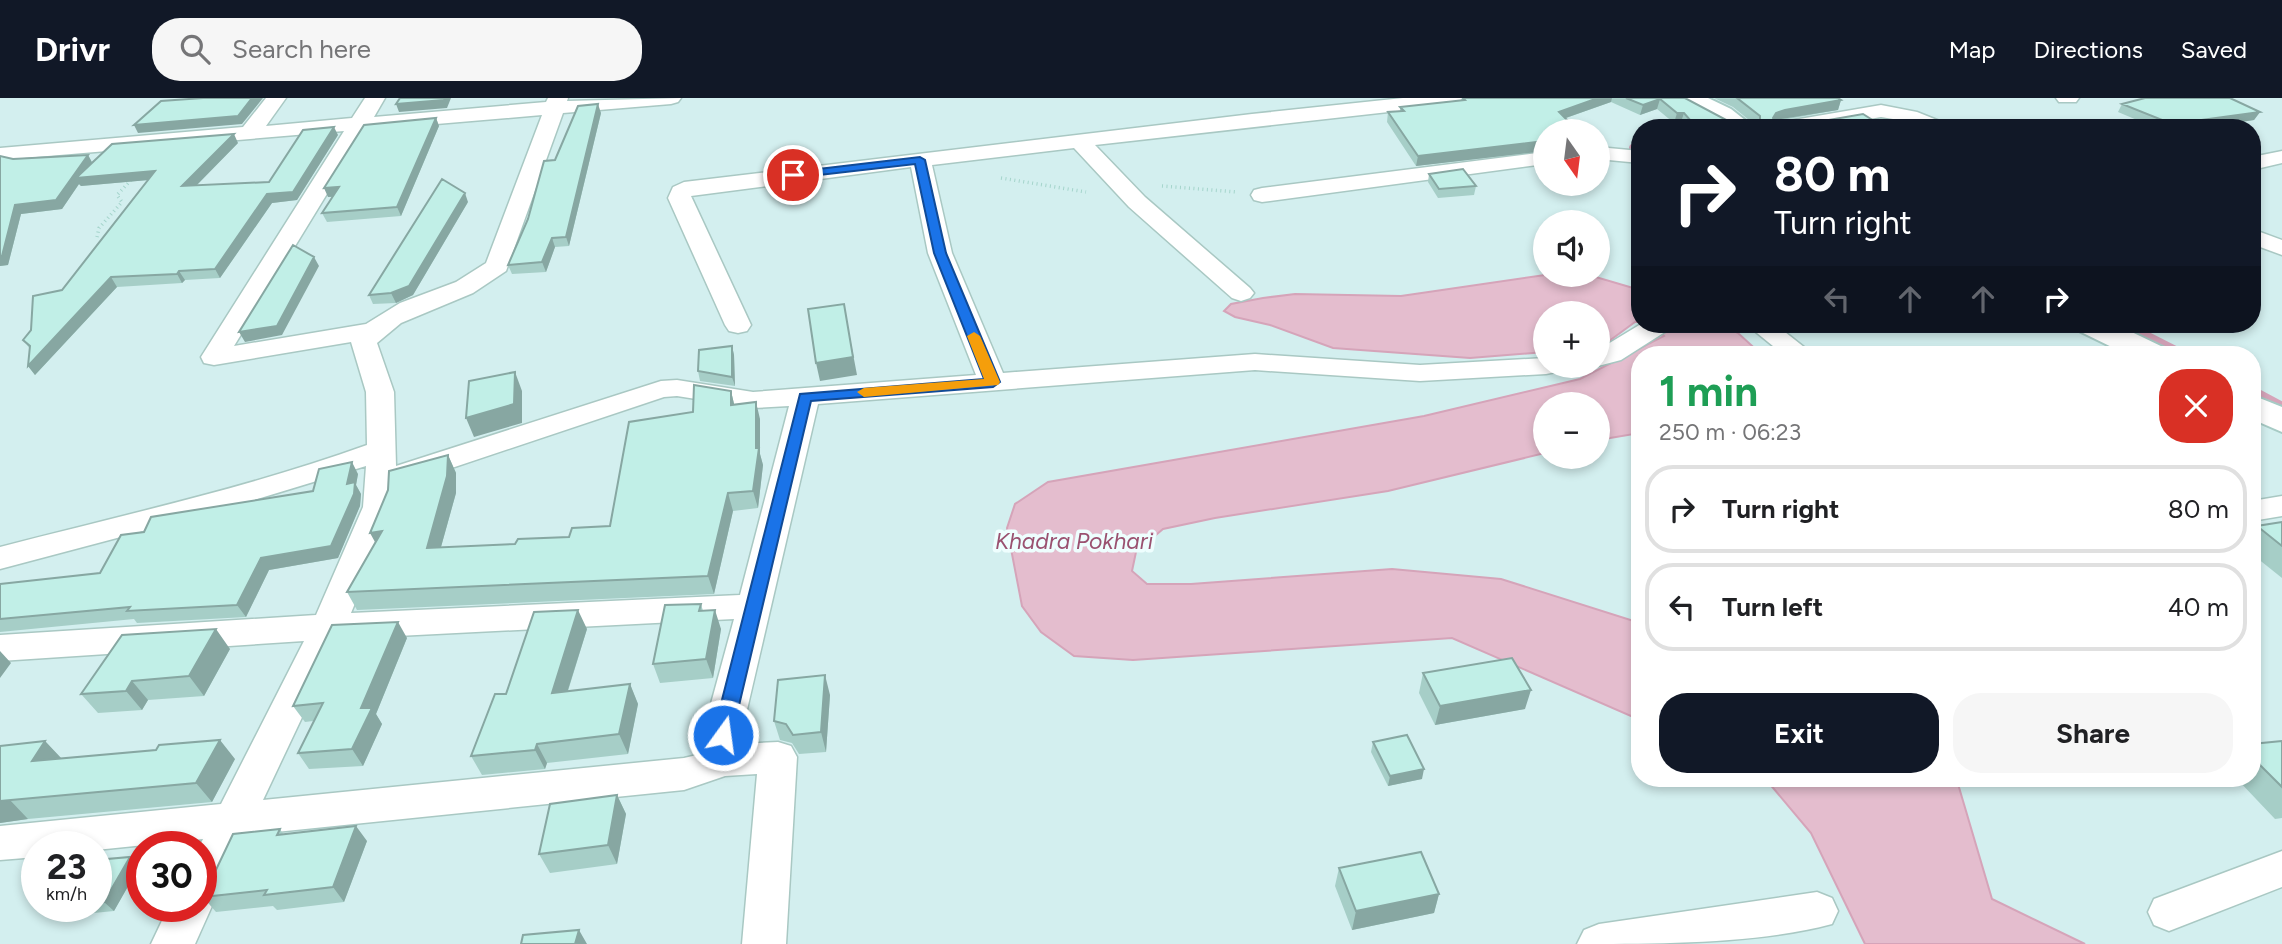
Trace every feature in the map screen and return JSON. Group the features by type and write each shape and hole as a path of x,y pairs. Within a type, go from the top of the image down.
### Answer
{"street":[{"path":"247,135 276,98"},
{"path":"372,331 214,357 375,98"},
{"path":"0,154 356,126 556,103 671,98"},
{"path":"738,325 679,198 681,192 692,187 1078,140 1460,98"},
{"path":"1688,98 1730,119"},
{"path":"1846,98 1881,111 1918,119"},
{"path":"217,852 328,627 379,508 382,466 380,392 367,358 365,342 381,321 470,286 497,266 556,103"},
{"path":"1834,119 1881,111"},
{"path":"1078,140 1129,194 1241,293"},
{"path":"1610,154 1631,156"},
{"path":"2261,162 2282,158"},
{"path":"920,160 940,253 993,382"},
{"path":"1262,195 1533,160"},
{"path":"1610,355 1645,333"},
{"path":"1771,333 1789,346"},
{"path":"2108,333 2135,346"},
{"path":"0,558 171,515 330,469 382,466 661,389 677,388 753,400 1255,362 1301,362 1380,372 1479,371 1533,367"},
{"path":"0,844 684,774 709,767 716,761 805,397"},
{"path":"2261,410 2282,421"},
{"path":"2261,510 2282,506"},
{"path":"0,648 328,627 754,606"},
{"path":"716,761 778,757 764,944"},
{"path":"2169,912 2282,869"},
{"path":"1599,944 1816,911"},
{"path":"173,944 183,922"}],"path":[{"path":"97,237 99,228 122,202 117,195 166,141"},
{"path":"997,177 1101,196 1117,197 1155,186 1262,195"}],"shaded area":[{"path":"0,98 2282,98 2282,944 0,944"}],"water":[{"path":"1533,277 1533,287 1610,287 1610,281 1631,287 1631,325 1610,340 1610,301 1533,301 1533,353 1470,358 1333,348 1270,325 1235,317 1224,311 1231,304 1295,294 1401,296"},
{"name":"Khadra Pokhari","path":"1662,333 1738,333 1752,346 1644,346 1664,336"},
{"name":"Khadra Pokhari","path":"1631,353 1631,434 1610,438 1610,392 1533,392 1533,456 1388,491 1215,518 1163,529 1136,552 1132,571 1147,584 1191,584 1392,569 1501,579 1631,620 1631,716 1452,638 1133,660 1074,656 1041,632 1022,606 1007,528 1015,504 1048,482 1424,416 1582,378 1610,378 1610,364"},
{"path":"1772,787 1959,787 1992,899 2085,944 1865,944 1811,833"}],"building":[{"path":"252,98 238,116 134,125 161,101"},
{"path":"400,98 445,98 396,104"},
{"path":"1463,98 1598,98 1559,112 1566,119 1533,119 1533,142 1418,156 1388,112 1404,111 1400,107 1465,100"},
{"path":"1626,98 1685,98 1724,119 1689,119 1660,99 1643,105"},
{"path":"1737,98 1841,100 1785,110 1776,113 1773,118 1760,119 1760,116"},
{"path":"2145,98 2230,98 2260,112 2209,119 2160,119 2122,104"},
{"path":"598,104 566,237 552,238 542,262 508,265 528,219 544,161 555,160 578,106"},
{"path":"1863,114 1871,119 1834,119"},
{"path":"436,118 397,207 322,213 339,187 324,188 364,125"},
{"path":"334,127 293,192 267,194 215,269 111,277 28,366 30,346 23,340 31,330 33,296 62,290 155,171 76,178 112,144 234,134 182,186 269,182 303,130"},
{"path":"88,155 56,200 15,205 0,256 0,156 13,159"},
{"path":"1463,169 1476,186 1439,189 1429,174"},
{"path":"442,179 465,193 409,286 391,293 369,295"},
{"path":"293,245 314,257 277,326 239,332"},
{"path":"844,304 853,357 816,363 808,309"},
{"path":"732,346 732,377 698,371 699,350"},
{"path":"515,372 514,404 466,418 469,381"},
{"path":"694,385 731,391 731,405 756,402 756,448 759,448 753,491 728,493 708,576 347,592 382,531 370,533 388,490 389,471 448,455 447,476 427,548 515,544 518,539 569,537 572,528 610,526 629,422 693,412"},
{"path":"352,462 347,484 355,482 354,494 331,546 261,558 237,605 127,611 130,607 0,619 0,584 100,573 121,535 144,532 151,517 313,491 319,469"},
{"path":"2282,522 2282,546 2261,529 2261,525"},
{"path":"701,604 699,611 715,610 706,659 653,664 665,605"},
{"path":"578,610 552,693 630,684 619,734 537,744 535,750 471,756 495,694 506,694 534,612"},
{"path":"398,622 361,708 372,708 352,749 298,753 323,703 293,706 332,625"},
{"path":"216,629 189,676 132,681 126,691 81,694 122,635"},
{"path":"1512,658 1531,690 1440,706 1423,673"},
{"path":"825,675 821,732 793,735 786,724 774,721 778,680"},
{"path":"1407,735 1424,769 1390,776 1373,742"},
{"path":"220,740 196,783 0,801 0,746 45,741 32,761 156,750 159,745"},
{"path":"2282,741 2282,787 2261,766 2261,743"},
{"path":"617,795 608,845 539,854 550,804"},
{"path":"356,826 333,887 264,895 267,890 217,895 217,868 233,834 280,829 277,835"},
{"path":"1421,852 1439,894 1356,911 1339,868"},
{"path":"126,857 126,864 112,888 112,859"},
{"path":"579,930 575,944 521,944 523,935"}],"waterway":[{"path":"2140,333 2165,346"},
{"path":"2261,396 2282,407"}],"slow traffic":[{"path":"864,392 993,382 974,336"}],"route":[{"path":"723,735 805,397 993,382 940,253 920,160 793,175"}]}
